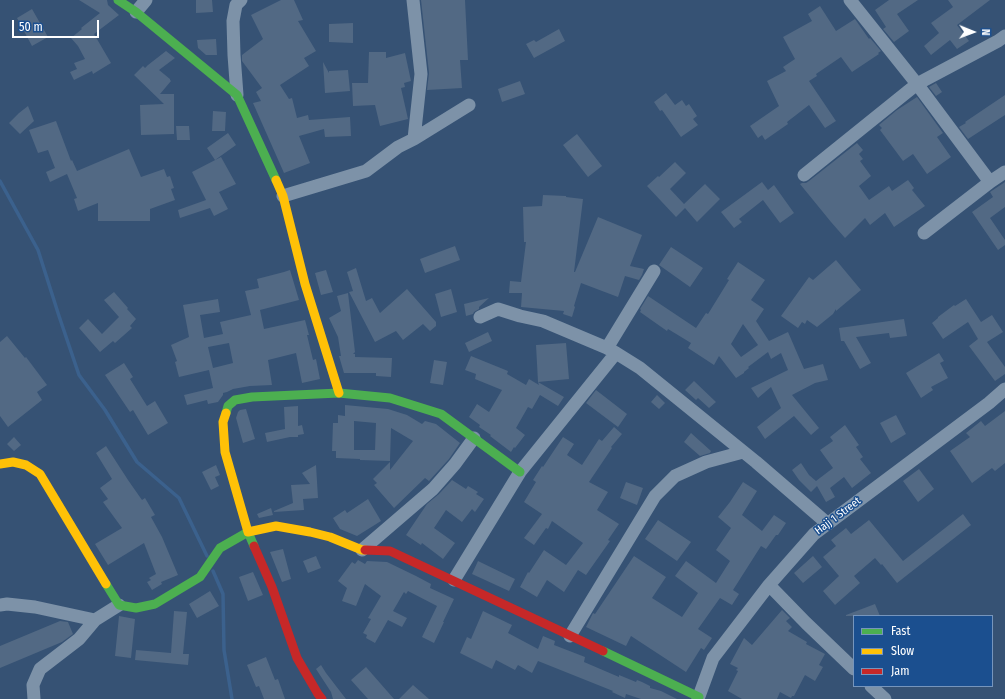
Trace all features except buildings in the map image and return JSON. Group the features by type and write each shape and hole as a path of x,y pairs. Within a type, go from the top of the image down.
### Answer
{"street":[{"path":"118,0 136,12 237,95"},
{"path":"136,12 146,0"},
{"path":"241,0 236,5 233,20 237,95 283,196 305,284 339,393"},
{"path":"413,0 421,74 414,139"},
{"path":"850,0 917,84 990,182"},
{"path":"804,175 917,84 1005,36"},
{"path":"283,196 366,171 398,147 414,139 469,105"},
{"path":"924,233 1005,172"},
{"path":"454,580 520,472 612,350 654,271"},
{"path":"480,317 498,309 543,321 612,350 640,368 744,452 828,524"},
{"name":"Hajj 1 Street","path":"698,698 713,658 769,585 814,534 989,403 1005,389"},
{"path":"322,699 297,658 272,587 248,532 225,452 223,422 228,406 235,400 252,397 339,393 390,398 441,414 520,472"},
{"path":"362,550 433,489 455,464 474,438"},
{"path":"570,636 655,496 675,476 706,462 744,452"},
{"path":"0,464 13,462 26,465 40,474 119,606"},
{"path":"34,699 33,685 40,669 79,639 95,620 119,606 136,608 155,604 200,577 220,548 248,532 276,526 310,532 362,550 390,551 454,580 698,698"},
{"path":"769,585 853,668"},
{"path":"0,605 7,604 35,607 95,620"},
{"path":"872,687 885,699"}],"waterway":[{"path":"0,181 38,250 79,375 105,410 137,462 179,498 207,556"},
{"path":"213,571 223,594 224,650 232,699"}],"traffic: fast":[{"path":"118,0 136,12 237,95 276,180"},
{"path":"226,413 228,406 235,400 252,397 339,393 390,398 441,414 520,472"},
{"path":"106,584 119,605 136,608 155,604 200,577 220,548 248,532 254,546"},
{"path":"603,651 699,697"}],"traffic: slow":[{"path":"276,180 283,196 305,284 339,393"},
{"path":"226,413 223,422 225,452 248,532 276,526 330,537 365,550"},
{"path":"0,464 13,462 26,465 40,474 106,584"}],"traffic: jam":[{"path":"254,546 272,587 297,658 322,699"},
{"path":"365,550 390,551 603,651"}]}
